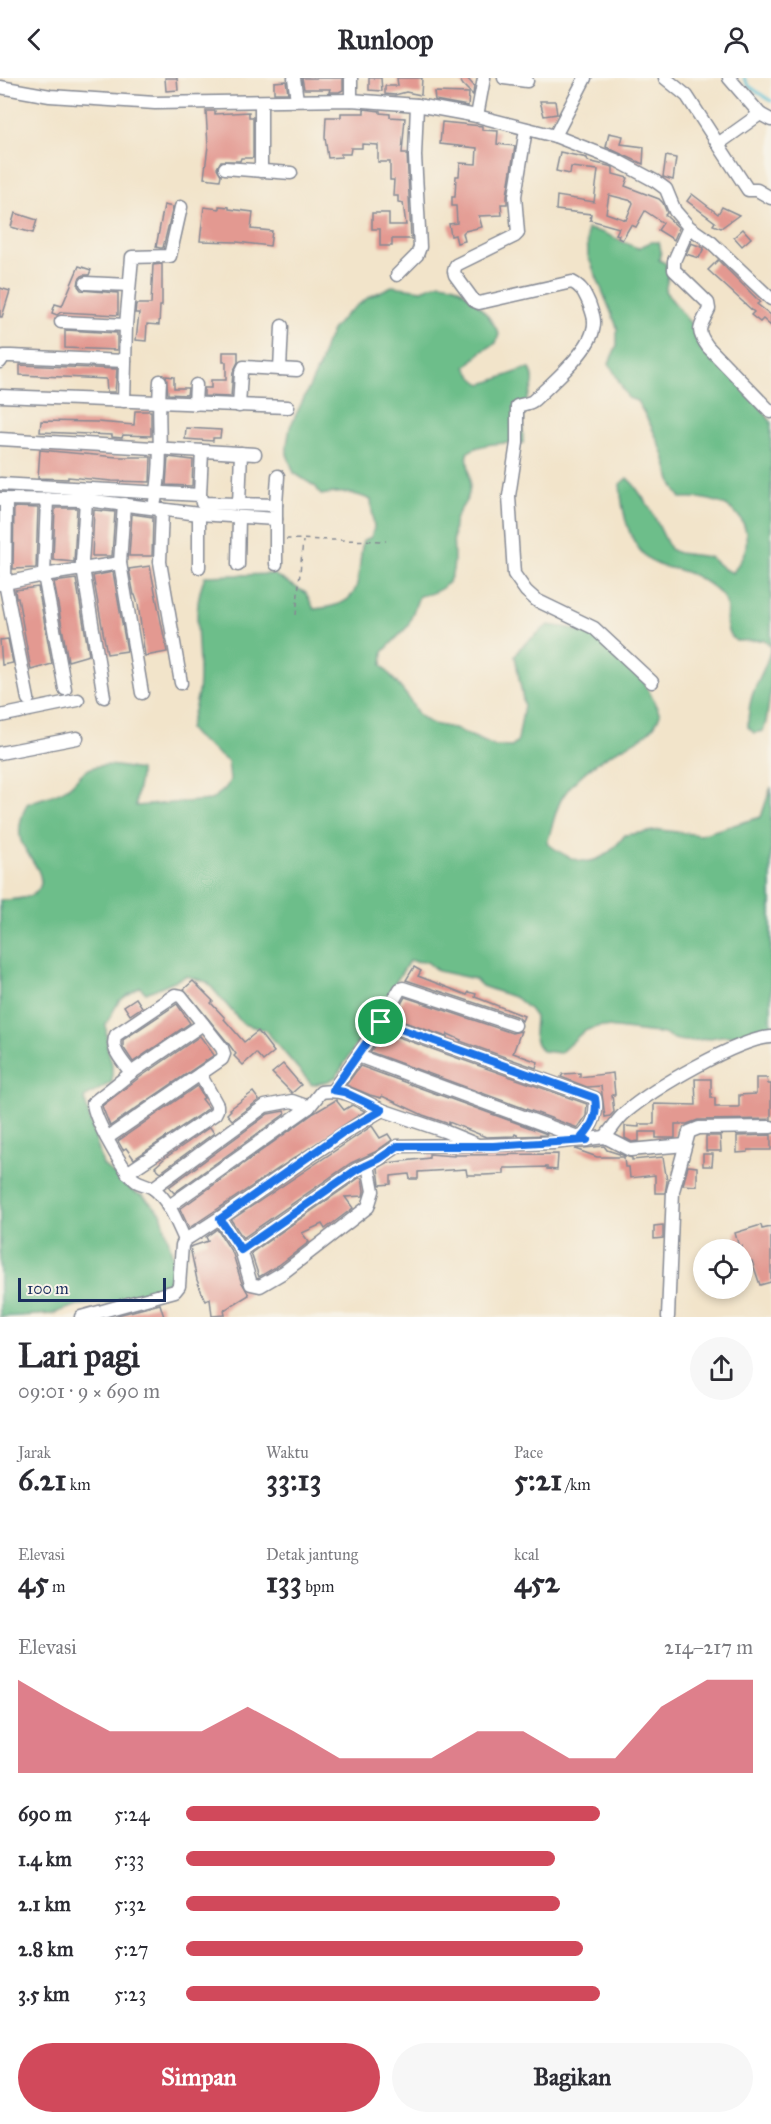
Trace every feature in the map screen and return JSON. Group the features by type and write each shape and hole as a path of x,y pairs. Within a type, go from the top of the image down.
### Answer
{"street":[{"path":"294,78 297,100"},
{"path":"351,78 351,100"},
{"path":"477,116 484,78"},
{"path":"504,78 527,81"},
{"path":"555,136 585,78"},
{"path":"665,78 687,96 748,190 757,190 771,198"},
{"path":"718,144 767,114 729,78"},
{"path":"0,87 50,96 155,103 351,100 417,105 477,116 555,136 616,160 666,189 675,211 689,228 712,243 771,299"},
{"path":"261,102 261,171"},
{"path":"396,275 417,255 420,247 415,156 417,105"},
{"path":"526,129 515,196 518,233 456,265 455,275 474,301 479,303 572,282 580,286 584,292 594,316 594,323 590,338 566,370 533,401 517,406 517,442 509,496 514,574 526,591 536,600 594,628 652,682"},
{"path":"225,168 291,174"},
{"path":"124,401 126,325 132,257 170,256 181,207"},
{"path":"689,228 674,261 674,270 708,303 710,309 700,326 700,336 771,412"},
{"path":"86,283 129,285"},
{"path":"61,322 126,325"},
{"path":"280,369 282,326"},
{"path":"0,362 4,356 125,361"},
{"path":"239,406 243,369 246,367 297,370"},
{"path":"160,381 158,403 161,448 157,494 160,562 181,684"},
{"path":"195,404 196,385"},
{"path":"0,396 288,407"},
{"path":"0,439 255,454"},
{"path":"202,451 200,495 202,503 276,505"},
{"path":"239,504 241,453"},
{"path":"276,564 278,476"},
{"path":"0,484 200,495"},
{"path":"47,499 44,575 65,689"},
{"path":"28,699 3,583 3,500 86,500 199,514 276,519"},
{"path":"86,500 83,568 104,697"},
{"path":"124,504 120,563 142,693"},
{"path":"199,514 199,567"},
{"path":"238,565 239,517"},
{"path":"3,583 120,563"},
{"path":"0,716 78,700"},
{"path":"0,753 77,738"},
{"path":"333,1090 381,1022 400,989 403,988 515,1025"},
{"path":"107,1138 222,1059 224,1054 222,1048 181,996 175,995 116,1035 113,1047 131,1073"},
{"path":"381,1022 595,1098 597,1109 595,1119 585,1139"},
{"path":"185,1240 168,1207 153,1188 136,1182 127,1173 107,1138 93,1103 131,1073 203,1024"},
{"path":"605,1137 625,1113 667,1084 734,1047 771,1037"},
{"path":"358,1056 585,1139"},
{"path":"127,1173 215,1114 217,1105 200,1074"},
{"path":"168,1207 309,1107 321,1092 333,1090 344,1092 382,1110 478,1145"},
{"path":"153,1188 265,1106 292,1101 309,1107"},
{"path":"81,1317 175,1291 178,1286 182,1245 185,1240 220,1219 342,1133 382,1110"},
{"path":"668,1317 673,1191 689,1132 699,1128 771,1127"},
{"path":"241,1250 356,1170 398,1146 478,1145 605,1137 630,1150 685,1145"},
{"path":"220,1219 241,1250 251,1284 260,1286 284,1272 368,1206 373,1191 368,1164"}],"path":[{"path":"277,538 386,541"},
{"path":"296,615 303,540"}],"green space":[{"path":"587,229 607,234 638,248 651,242 659,242 661,251 659,260 667,264 669,273 665,291 746,386 771,422 771,646 764,640 736,641 727,630 727,607 722,596 691,574 661,566 650,560 635,543 630,532 623,508 620,484 627,478 650,508 670,549 678,553 710,557 724,569 733,573 746,547 746,533 736,513 717,502 681,498 677,493 648,420 637,401 628,398 609,363 617,345 617,327 588,256"},
{"path":"440,283 455,286 474,300 499,334 496,343 481,352 466,367 473,377 483,384 530,369 533,380 523,414 523,443 486,445 467,453 470,488 467,499 455,521 454,559 450,579 434,592 419,596 408,626 383,652 382,665 408,697 418,714 425,720 453,728 494,746 512,747 518,740 524,705 515,656 520,648 548,625 570,628 602,640 644,681 660,714 657,722 646,734 604,758 584,773 567,791 557,808 547,843 580,861 598,859 607,854 625,835 661,830 700,835 761,817 771,787 771,1036 723,1036 686,1041 664,1034 600,1026 584,1031 560,1053 542,1051 534,1035 535,1017 516,998 482,986 475,979 438,971 427,962 409,961 336,1077 312,1085 265,1030 243,1024 207,982 186,976 146,993 140,987 119,1001 106,1024 107,1046 112,1064 112,1082 84,1098 103,1165 161,1213 175,1264 175,1274 170,1282 153,1291 108,1303 78,1305 52,1314 0,1317 0,900 31,896 40,886 41,879 38,870 20,836 25,808 27,804 67,788 90,768 104,765 140,770 136,806 211,800 225,789 230,780 228,762 189,729 198,692 197,619 200,590 205,576 273,574 306,593 314,609 331,607 351,597 358,579 363,541 371,537 374,528 371,500 346,493 321,495 316,487 294,473 287,454 290,427 320,365 325,345 333,329 346,314 369,297 392,286 422,290"},
{"path":"771,646 771,688 766,722 763,731 754,733 748,727 749,712 755,688 767,662"}],"building":[{"path":"165,78 177,78 178,90 166,91"},
{"path":"302,78 343,78 343,90 329,92 330,89 304,89"},
{"path":"369,78 381,78 382,91 369,90"},
{"path":"397,78 422,78 421,95 406,92 395,95 385,94 385,86 398,86"},
{"path":"459,78 467,78 474,86 473,95 463,85"},
{"path":"286,81 288,93 274,93 274,82"},
{"path":"434,92 469,93 468,106 435,100"},
{"path":"540,101 555,101 557,114 544,116"},
{"path":"364,109 390,114 390,117 405,118 402,153 407,153 411,239 392,239 392,246 380,246 380,229 372,229 372,213 389,213 389,225 406,225 403,203 398,202 398,196 393,196 394,180 390,180 390,162 378,162 378,145 362,144 362,148 351,148 350,154 328,158 325,137 326,117 341,117 341,113 364,113"},
{"path":"206,111 215,111 215,114 249,112 249,117 253,117 253,158 221,161 217,168 221,175 220,180 204,178 208,146"},
{"path":"442,122 482,126 482,130 498,131 497,144 515,146 507,204 501,204 502,215 479,216 482,227 465,231 463,233 465,241 457,243 455,235 451,236 449,224 457,223 456,206 452,206 456,176 459,176 460,163 476,164 477,148 440,144"},
{"path":"609,133 623,136 621,144 644,147 643,164 606,147"},
{"path":"560,152 613,167 613,174 628,178 625,186 659,199 663,203 667,213 665,215 679,228 674,240 658,230 663,223 645,211 636,227 631,225 622,240 616,234 619,228 590,220 591,214 556,210 557,196 594,202 598,170 571,167 570,174 556,171","holes":["609,195 632,201 626,220 606,213"]},
{"path":"666,156 676,158 673,180 663,177"},
{"path":"692,194 718,214 722,207 739,215 721,228 713,225 715,222 687,201"},
{"path":"164,205 173,207 163,248 160,248 156,247"},
{"path":"219,206 253,212 251,229 272,231 270,246 200,241 204,207 219,209"},
{"path":"15,213 37,220 33,233 11,227"},
{"path":"743,229 751,238 742,246 734,237"},
{"path":"691,243 704,248 699,258 686,254"},
{"path":"718,260 760,302 757,304 771,315 771,326 763,319 760,322 751,315 754,312 708,270"},
{"path":"162,264 162,306 160,306 159,325 147,324 146,341 136,340 139,313 135,313 136,304 151,304 153,265"},
{"path":"79,266 91,270 89,275 83,275 79,279 78,286 81,290 118,293 118,315 61,312 57,315 52,313 55,304 62,306"},
{"path":"0,288 10,291 2,317 0,317"},
{"path":"65,330 117,333 117,350 65,348"},
{"path":"223,352 238,352 238,362 233,372 231,397 204,396 204,388 211,388 211,380 226,380 226,362 223,362"},
{"path":"20,365 117,369 115,392 107,392 106,379 20,375"},
{"path":"166,376 174,377 174,388 188,388 187,395 168,394"},
{"path":"135,411 151,411 151,436 123,435 122,438 112,437 112,435 40,432 41,421 134,425"},
{"path":"186,428 221,430 220,438 213,438 213,441 185,439"},
{"path":"40,450 117,457 151,457 150,482 68,477 68,479 38,478"},
{"path":"168,457 193,460 192,486 166,485"},
{"path":"14,507 38,508 36,568 13,569"},
{"path":"55,508 77,508 74,562 53,560"},
{"path":"94,510 115,512 112,556 92,556"},
{"path":"132,514 153,517 152,556 129,556"},
{"path":"150,566 167,652 145,656 138,604 129,569"},
{"path":"113,572 127,651 107,654 93,576"},
{"path":"76,579 89,655 68,661 54,582"},
{"path":"38,587 52,664 31,670 15,590"},
{"path":"8,639 13,663 2,665 0,640"},
{"path":"414,967 421,971 418,976 467,995 469,992 476,994 475,997 524,1016 522,1021 518,1017 406,980"},
{"path":"193,981 213,1001 211,1003 244,1042 258,1031 274,1052 263,1061 256,1053 243,1065 184,989"},
{"path":"405,997 512,1033 521,1031 513,1053 538,1062 536,1068 460,1041 448,1034 447,1037 393,1018"},
{"path":"136,998 142,1007 130,1015 124,1006"},
{"path":"177,1004 190,1023 133,1062 123,1047 123,1040"},
{"path":"384,1032 587,1104 586,1116 578,1128 370,1052"},
{"path":"200,1036 214,1055 110,1126 102,1106"},
{"path":"283,1064 301,1085 292,1093 272,1073"},
{"path":"360,1066 547,1134 486,1137 449,1122 449,1124 423,1115 382,1096 381,1098 370,1095 346,1085"},
{"path":"580,1073 580,1077 613,1073 614,1112 610,1116 605,1117 601,1086 587,1087 561,1077 563,1074"},
{"path":"756,1078 767,1078 768,1084 771,1084 771,1119 698,1120 687,1124 675,1124 675,1138 656,1138 656,1132 639,1132 639,1141 632,1142 625,1138 625,1126 639,1127 639,1124 654,1124 654,1104 696,1105 695,1079 711,1079 711,1098 715,1098 715,1107 739,1107 739,1095 756,1094"},
{"path":"197,1086 204,1098 202,1099 209,1108 134,1159 126,1148 123,1150 118,1141"},
{"path":"253,1092 259,1100 232,1120 227,1114 230,1109"},
{"path":"336,1100 344,1110 352,1105 365,1111 189,1228 180,1209 314,1113"},
{"path":"284,1111 285,1114 174,1193 169,1187 268,1114"},
{"path":"372,1126 380,1138 388,1134 392,1140 375,1152 351,1163 243,1238 231,1220"},
{"path":"210,1127 214,1133 161,1172 155,1167 165,1158"},
{"path":"771,1135 771,1150 748,1150 748,1152 737,1153 737,1136"},
{"path":"706,1136 720,1136 721,1151 706,1151"},
{"path":"604,1146 607,1150 632,1158 632,1160 663,1157 667,1181 665,1193 655,1193 655,1175 630,1178 629,1167 625,1167 624,1157 597,1157 575,1149"},
{"path":"429,1154 454,1156 558,1154 557,1170 547,1169 547,1167 504,1168 504,1174 484,1175 467,1175 466,1169 418,1172 418,1179 410,1179 409,1174 391,1176 391,1184 380,1185 378,1168 387,1163 429,1158"},
{"path":"703,1154 713,1154 712,1166 703,1166"},
{"path":"688,1166 697,1167 697,1186 683,1185"},
{"path":"362,1178 363,1196 345,1197 353,1208 325,1229 322,1224 302,1233 309,1242 259,1277 251,1253"},
{"path":"663,1225 663,1238 654,1239 654,1226"},
{"path":"761,1225 762,1229 771,1227 771,1282 760,1285 753,1264 753,1239 737,1239 735,1233"},
{"path":"217,1229 233,1254 241,1281 249,1295 224,1310 225,1315 212,1316 210,1299 205,1301 197,1280 190,1247 208,1241 206,1237"},
{"path":"160,1304 164,1317 118,1317 118,1315"}],"waterway":[{"path":"744,78 749,86 771,101"}],"route":[{"path":"381,1022 595,1098 597,1109 595,1119 582,1137 587,1140 493,1146 398,1146 379,1159 356,1170 241,1250 220,1219 342,1133 382,1110 344,1092 333,1090 381,1022"}]}
